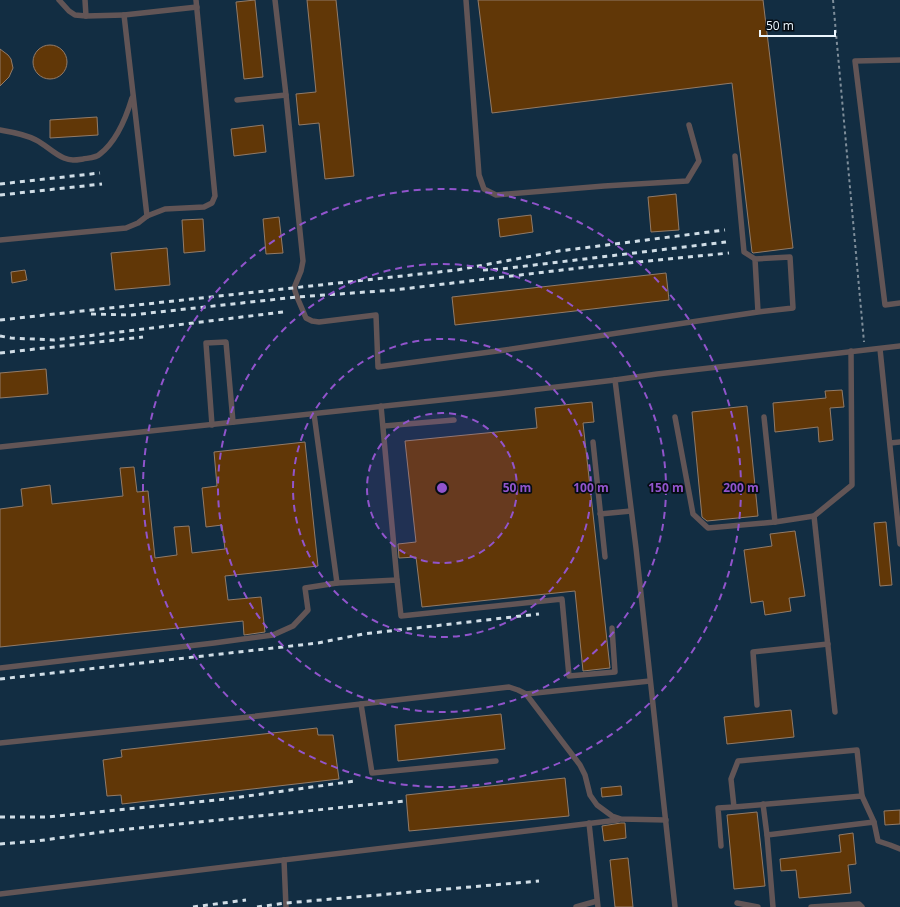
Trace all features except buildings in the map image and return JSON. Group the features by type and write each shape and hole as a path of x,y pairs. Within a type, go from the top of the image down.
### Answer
{"lane":[{"path":"59,0 68,11 75,15 86,16 124,15 197,7"},
{"path":"85,0 86,16"},
{"path":"0,240 126,228 138,223 147,216 165,209 204,207 212,203 216,196 196,0"},
{"path":"275,0 302,261 301,271 294,288 306,318 312,321 319,322 376,316 378,367 793,308 790,257 755,259 744,252 735,156"},
{"path":"466,0 479,175 484,189 496,195 687,181 699,161 689,125"},
{"path":"124,15 147,216"},
{"path":"900,60 855,61 885,305 900,303"},
{"path":"0,130 25,135 36,140 65,159 74,160 99,155 109,146 118,133 133,94"},
{"path":"237,100 286,95"},
{"path":"755,259 758,312"},
{"path":"212,424 206,343 226,342 233,422"},
{"path":"0,447 489,395 900,346"},
{"path":"880,348 900,544"},
{"path":"675,417 693,514 708,528 775,522 814,516 852,485 851,351"},
{"path":"615,380 675,907"},
{"path":"381,406 401,616 562,599 569,676 615,672 612,628"},
{"path":"314,414 337,583"},
{"path":"764,417 775,522"},
{"path":"384,426 454,420"},
{"path":"593,442 605,557"},
{"path":"890,443 900,442"},
{"path":"600,514 631,511"},
{"path":"814,516 835,712"},
{"path":"0,668 273,635 293,626 308,610 305,588 337,583 397,580"},
{"path":"757,705 754,652 828,644"},
{"path":"526,694 650,681"},
{"path":"0,743 240,718 509,687 526,694 580,765 585,775 590,795 597,805 612,816 621,819"},
{"path":"361,704 372,773 496,762"},
{"path":"734,807 731,779 738,761 857,750 862,796 874,822 878,841 900,849"},
{"path":"721,846 718,808 862,796"},
{"path":"763,804 773,907"},
{"path":"0,894 621,819 666,820"},
{"path":"767,835 874,822"},
{"path":"576,907 597,904 589,823"},
{"path":"284,860 286,907"},
{"path":"737,903 758,907"},
{"path":"811,907 859,904 862,907"}],"path":[{"path":"833,0 864,342"}],"shaded area":[{"path":"0,0 900,0 900,907 0,907"}],"railway":[{"path":"0,184 100,173"},
{"path":"0,195 102,184"},
{"path":"0,320 457,270 559,251 725,230"},
{"path":"483,270 726,242"},
{"path":"91,314 131,315 297,297 394,290 579,268 729,253"},
{"path":"0,336 54,340 283,312"},
{"path":"0,353 143,337"},
{"path":"0,679 318,643 363,634 539,614"},
{"path":"0,817 47,817 226,799 355,781"},
{"path":"0,844 37,841 109,831 406,801"},
{"path":"257,907 286,903 539,881"},
{"path":"193,907 246,900"}]}
